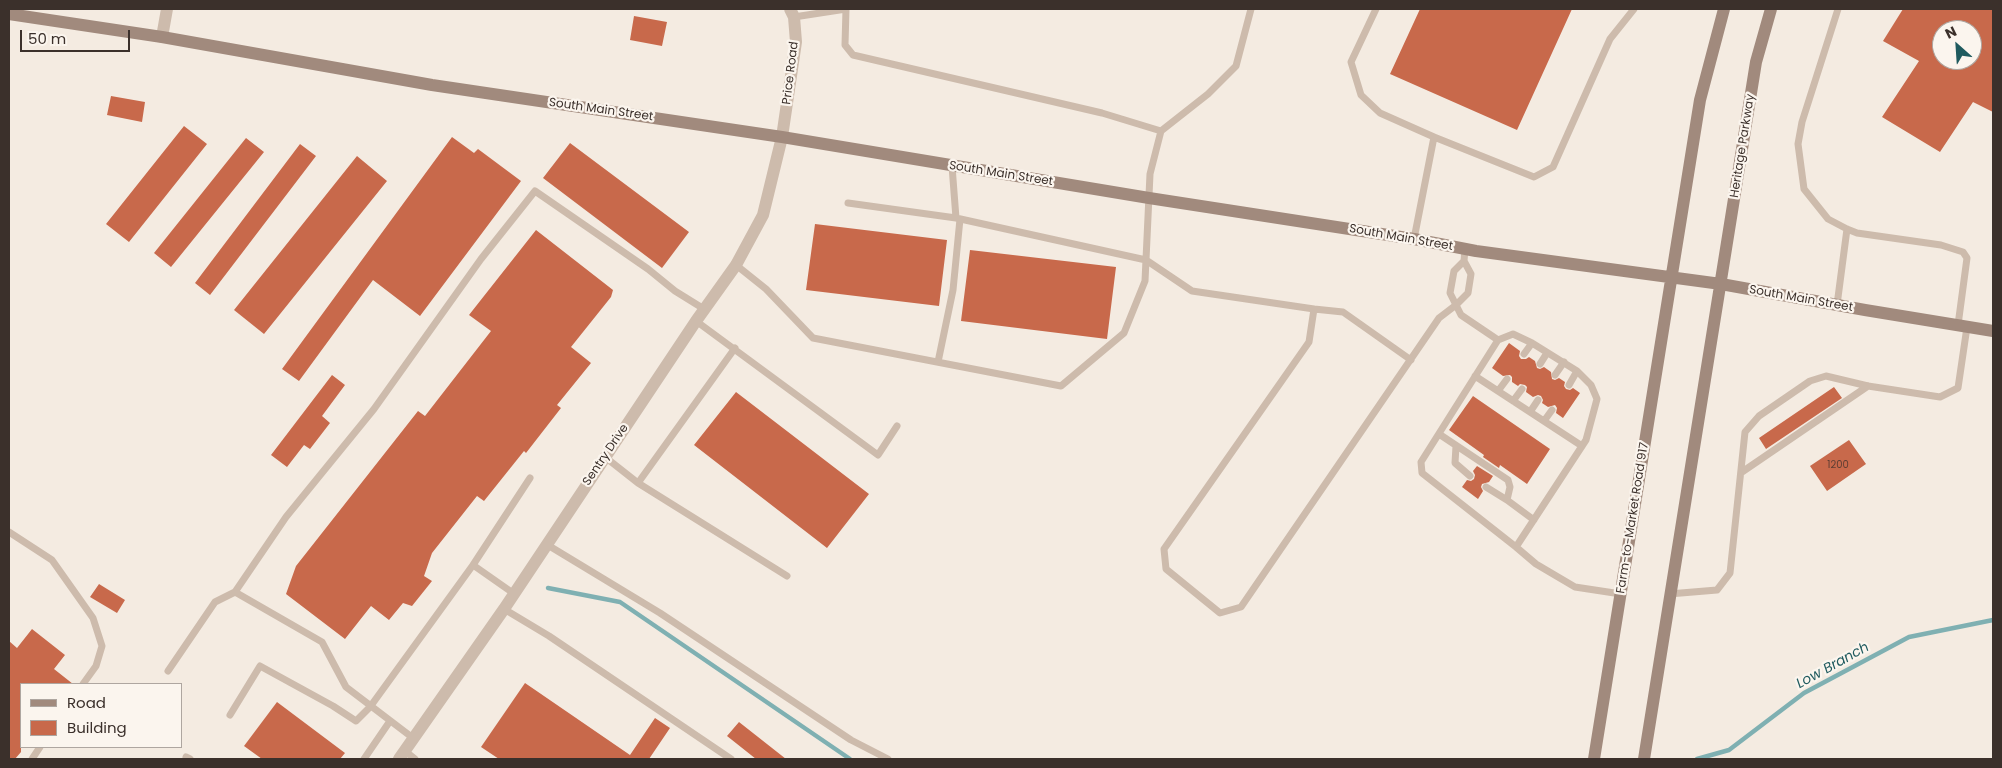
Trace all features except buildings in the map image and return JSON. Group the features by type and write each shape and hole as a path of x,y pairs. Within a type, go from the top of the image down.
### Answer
{"main road":[{"path":"1672,277 1700,100 1724,9"},
{"name":"Heritage Parkway","path":"1721,284 1756,62 1770,9"},
{"name":"South Main Street","path":"9,14 162,37 432,85 782,137 1149,198 1414,239 1464,255 1721,284 1993,331"},
{"name":"Farm-to-Market Road 917","path":"1594,759 1672,277"},
{"path":"1644,759 1669,594 1721,284"}],"street":[{"path":"162,37 167,9"},
{"name":"Price Road","path":"782,137 796,42 792,13"},
{"name":"Sentry Drive","path":"402,755 504,609 696,320 736,265 763,215 782,137"}],"lane":[{"path":"792,13 846,9 845,44 853,55 1102,113 1160,131"},
{"path":"736,265 766,289 813,338 1061,386 1124,333 1145,282 1150,174 1160,131 1208,94 1236,66 1251,9"},
{"path":"1376,9 1351,62 1361,95 1380,112 1434,137 1534,177 1553,167 1610,39 1634,9"},
{"path":"1669,594 1717,590 1730,573 1746,432 1759,416 1766,411 1810,382 1826,376 1868,386 1940,397 1958,388 1967,258 1963,252 1941,246 1857,233 1847,229 1828,219 1806,193 1802,183 1798,152 1802,122 1838,9"},
{"path":"1414,239 1434,137"},
{"path":"938,362 953,290 958,218 952,166"},
{"path":"168,671 215,602 235,592 286,518 374,409 481,259 535,191 675,291 704,309"},
{"path":"848,203 958,218 1146,260 1192,291 1343,312 1411,360"},
{"path":"1838,305 1847,229"},
{"path":"1314,309 1309,342 1164,549 1166,569 1220,613 1241,607 1439,318 1468,293 1471,274 1464,255"},
{"path":"1464,255 1454,271 1450,293 1461,315 1498,340"},
{"path":"696,320 878,455 897,426"},
{"path":"1516,547 1586,440 1597,398 1591,385 1564,362 1513,334 1498,340 1421,462 1422,473 1536,564 1575,587 1621,594"},
{"path":"1524,354 1532,343"},
{"path":"638,483 735,348"},
{"path":"1540,364 1547,353"},
{"path":"1555,376 1564,362"},
{"path":"1569,385 1577,372"},
{"path":"1475,376 1582,446"},
{"path":"1498,391 1507,379"},
{"path":"1742,472 1868,386"},
{"path":"1513,401 1522,389"},
{"path":"1530,412 1538,400"},
{"path":"1544,421 1552,410"},
{"path":"1439,434 1508,480 1510,487 1507,500"},
{"path":"1456,446 1455,463 1470,476"},
{"path":"605,457 638,483 787,576"},
{"path":"230,715 260,666 333,706 356,721 370,707 473,565 530,478"},
{"path":"1486,487 1534,520"},
{"path":"9,532 52,560 93,618 102,646 96,666 85,683"},
{"path":"546,544 660,613 851,740 888,759"},
{"path":"473,565 514,593"},
{"path":"235,592 322,642 346,687 413,738"},
{"path":"504,609 549,636 731,759"},
{"path":"364,759 390,721"},
{"path":"32,759 39,748"},
{"path":"402,755 415,759"}],"waterway":[{"path":"548,588 620,602 850,759"},
{"name":"Low Branch","path":"1697,759 1729,750 1804,693 1909,637 1993,620"}]}
